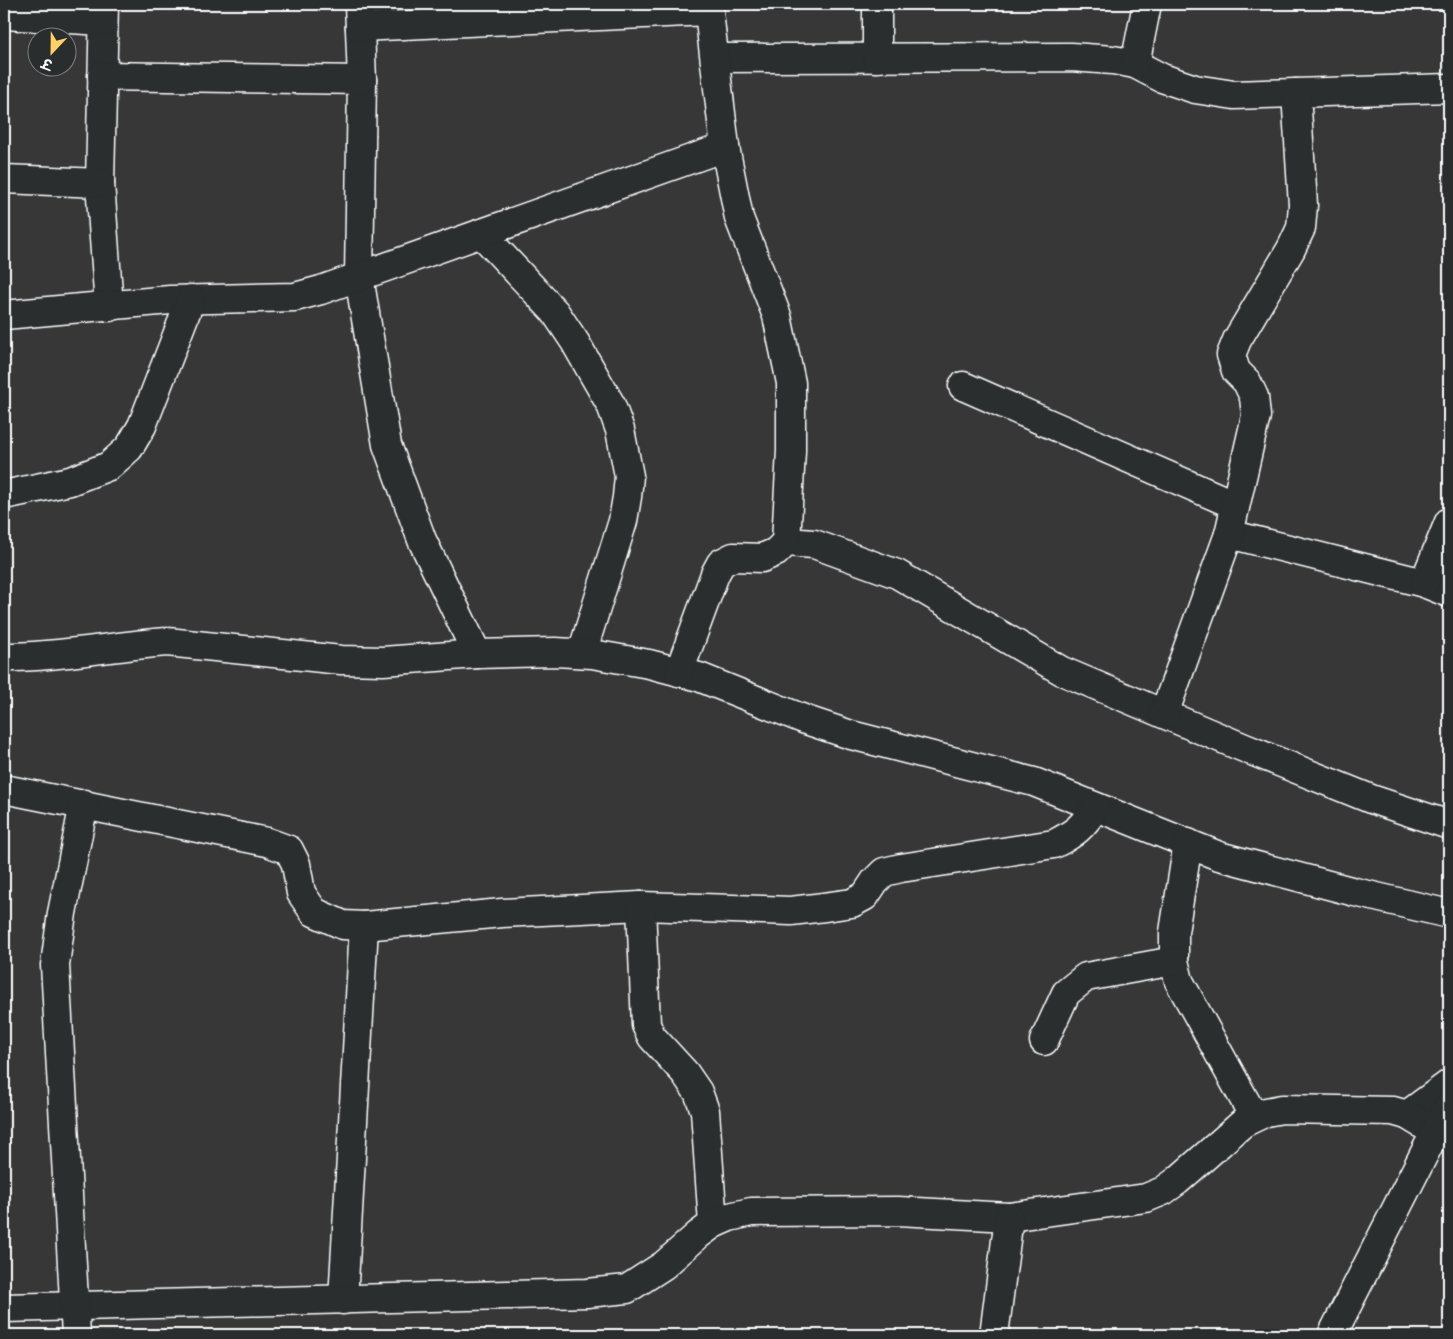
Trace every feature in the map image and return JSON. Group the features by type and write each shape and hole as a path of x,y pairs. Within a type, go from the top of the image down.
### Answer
{"street":[{"path":"876,58 877,4"},
{"path":"1135,64 1147,4"},
{"path":"478,654 422,540 387,445 359,277 362,80 360,15 708,7 725,147 739,218 777,316 791,382 791,451 786,542 776,552 762,558 734,557 722,563 715,574 679,672"},
{"path":"4,15 104,12 100,183 109,306"},
{"path":"715,58 1071,58 1113,60 1135,64 1162,78 1195,89 1234,95 1449,88"},
{"path":"102,76 362,80"},
{"path":"1164,714 1229,534 1256,416 1254,397 1247,382 1236,371 1231,355 1237,340 1291,249 1300,228 1303,205 1296,93"},
{"path":"4,315 170,300 295,297 359,277 725,147"},
{"path":"4,179 100,183"},
{"path":"482,233 560,320 575,342 611,405 620,430 629,476 627,498 622,521 582,654"},
{"path":"4,495 70,481 109,466 129,448 142,426 191,299"},
{"path":"963,386 1235,505"},
{"path":"1424,583 1449,522"},
{"path":"1229,534 1424,583 1449,593"},
{"path":"786,542 814,544 897,574 1062,670 1371,799 1449,826"},
{"path":"4,657 74,654 167,642 341,660 383,661 478,654 592,654 698,677 806,720 851,735 1034,782 1228,858 1355,892 1449,914"},
{"path":"4,789 267,842 289,850 296,864 301,893 314,912 343,926 364,926 502,913 642,906 791,911 852,903 865,896 884,872 1054,844 1082,827 1096,807"},
{"path":"76,1335 55,965 62,913 84,804"},
{"path":"1188,843 1174,932 1174,961 1180,981 1254,1117"},
{"path":"642,906 646,1026 652,1037 685,1073 698,1092 705,1111 713,1224"},
{"path":"343,1300 364,926"},
{"path":"1044,1041 1066,993 1086,977 1174,961"},
{"path":"1407,1114 1449,1084"},
{"path":"1332,1335 1449,1105"},
{"path":"4,1308 587,1293 627,1289 664,1265 713,1224 729,1217 751,1212 898,1211 1009,1217 1146,1198 1162,1191 1177,1181 1243,1123 1266,1112 1282,1109 1376,1110 1407,1114 1435,1132"},
{"path":"994,1335 1009,1217"}]}
